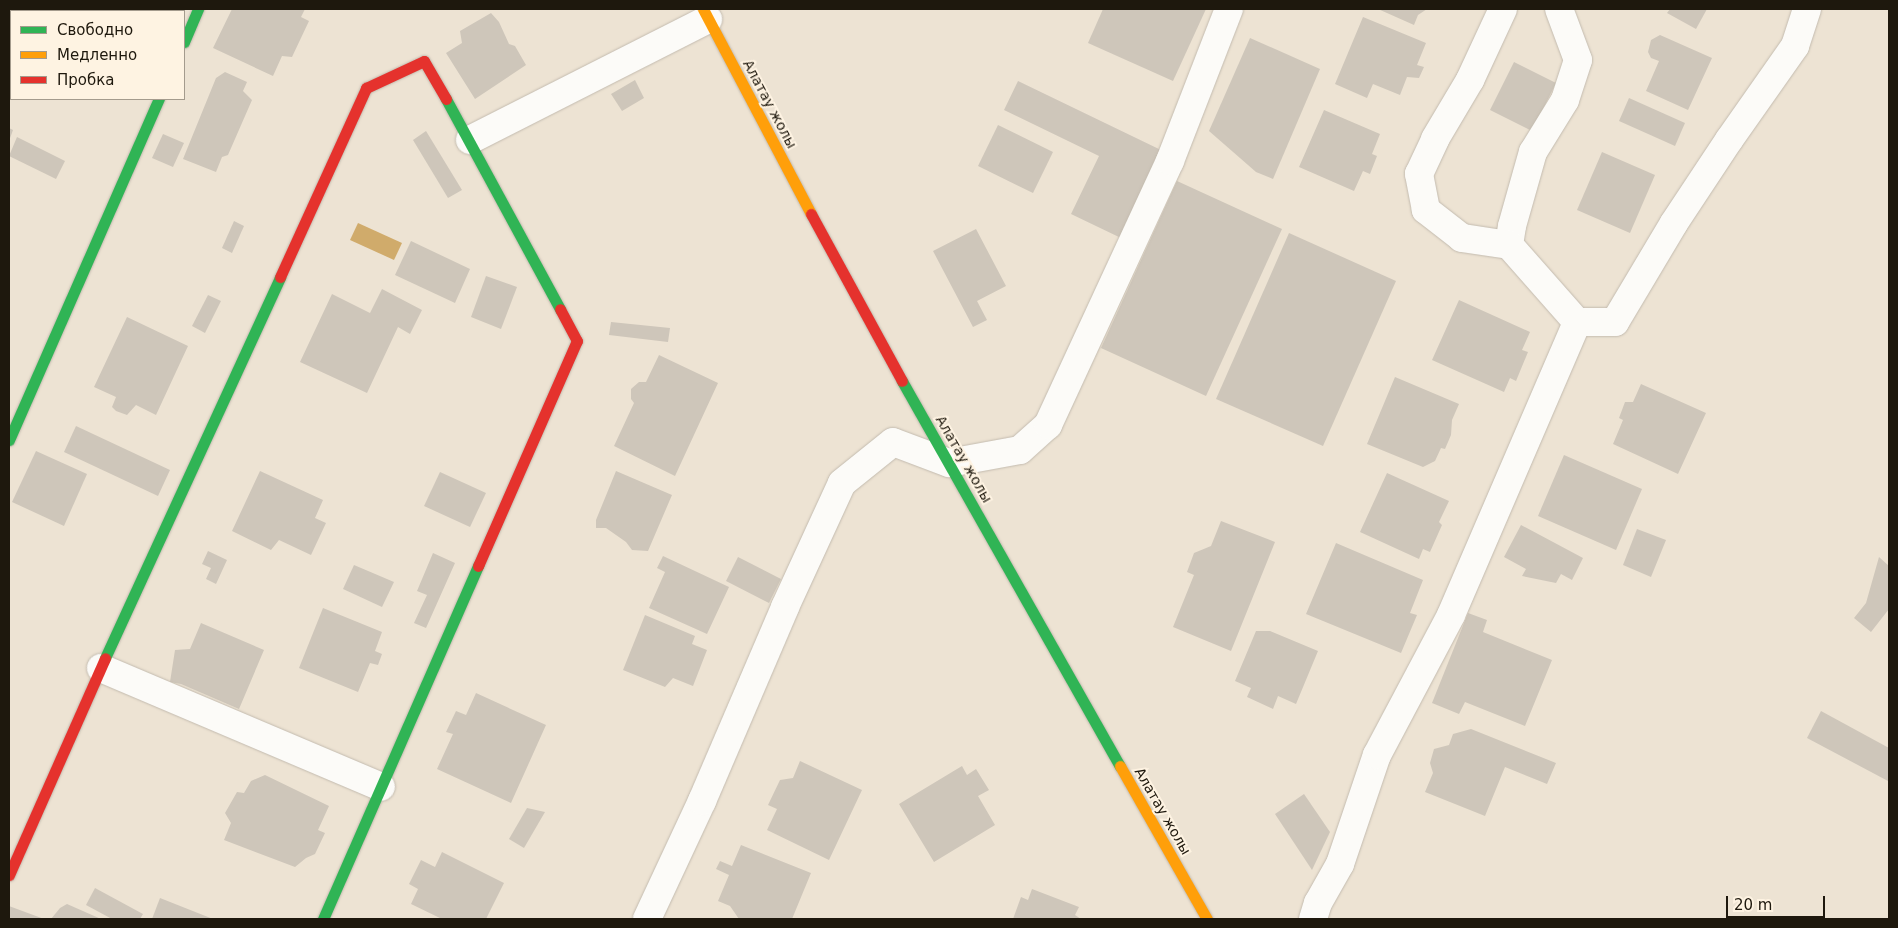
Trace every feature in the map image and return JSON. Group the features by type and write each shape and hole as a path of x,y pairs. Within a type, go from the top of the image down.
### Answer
{"street":[{"path":"185,40 198,9"},
{"path":"647,919 702,801 785,607 842,483 893,442 949,463 1020,450 1048,425 1170,161 1229,9"},
{"path":"1503,9 1470,80 1435,139 1419,174 1426,210 1462,238 1509,245 1577,322 1615,322 1674,223 1795,46 1808,9"},
{"path":"1509,245 1512,226 1533,152 1566,100 1578,60 1559,9"},
{"path":"470,140 706,14"},
{"name":"Алатау жолы","path":"706,14 855,298 1207,919"},
{"path":"9,875 101,668 366,88 424,61 470,140 576,341 323,919"},
{"path":"9,440 159,100"},
{"path":"1313,919 1318,903 1340,864 1377,755 1451,615 1577,322"},
{"path":"101,668 381,787"}],"shaded area":[{"path":"358,223 402,243 394,260 350,240"}],"building":[{"path":"68,9 70,10 14,10"},
{"path":"232,9 305,9 301,17 309,21 292,57 282,56 273,76 213,48"},
{"path":"1103,9 1206,9 1173,81 1088,43"},
{"path":"1378,9 1427,9 1418,15 1414,25"},
{"path":"1670,9 1707,9 1696,29 1667,13"},
{"path":"491,13 499,22 509,44 515,46 526,65 475,99 446,53 462,43 460,31"},
{"path":"1363,17 1426,43 1417,65 1424,67 1419,78 1407,77 1400,95 1373,84 1367,98 1335,84"},
{"path":"10,21 10,54 9,53"},
{"path":"1660,35 1712,58 1688,110 1646,91 1659,61 1651,58 1648,52 1651,40"},
{"path":"1250,38 1320,69 1273,179 1256,172 1209,131"},
{"path":"1514,62 1556,83 1532,131 1490,110"},
{"path":"225,72 247,82 243,91 252,100 228,155 222,157 216,172 183,159 216,78"},
{"path":"635,80 644,98 622,111 611,94"},
{"path":"1018,81 1163,151 1121,238 1071,214 1099,156 1004,110"},
{"path":"1629,98 1685,123 1675,146 1619,121"},
{"path":"1324,110 1380,134 1372,154 1377,156 1370,174 1363,171 1354,191 1299,167"},
{"path":"998,125 1053,152 1033,193 978,166"},
{"path":"9,128 13,130 9,141"},
{"path":"426,131 462,190 448,198 413,140"},
{"path":"163,134 184,143 173,167 152,158"},
{"path":"17,137 65,161 56,179 9,156"},
{"path":"1602,152 1655,175 1630,233 1577,210"},
{"path":"1177,181 1282,229 1206,396 1101,348"},
{"path":"234,221 244,226 232,253 222,248"},
{"path":"976,229 1006,286 977,301 987,320 973,327 933,251"},
{"path":"1289,233 1396,281 1323,446 1216,399"},
{"path":"411,241 470,269 455,303 395,275"},
{"path":"486,276 517,287 501,329 471,317"},
{"path":"382,289 422,310 410,334 398,327 367,393 300,362 332,294 370,313"},
{"path":"208,295 221,301 205,333 192,326"},
{"path":"1459,300 1530,332 1522,350 1528,352 1516,381 1510,378 1504,392 1432,360"},
{"path":"127,317 188,346 156,415 136,405 127,415 116,411 112,407 116,397 94,387"},
{"path":"611,322 670,328 668,342 609,335"},
{"path":"659,355 718,383 675,476 614,446 634,403 631,399 631,389 639,382 646,382"},
{"path":"1395,377 1459,404 1452,420 1451,435 1445,449 1441,448 1435,461 1423,467 1367,444"},
{"path":"1641,384 1706,413 1678,474 1613,444 1623,420 1619,418 1625,402 1633,402"},
{"path":"76,426 170,470 158,496 64,452"},
{"path":"36,451 87,474 64,526 12,502"},
{"path":"1564,455 1642,489 1616,550 1538,516"},
{"path":"260,471 323,500 315,518 326,523 311,555 279,540 271,550 232,531"},
{"path":"616,471 672,495 648,551 632,550 626,542 606,528 596,528 596,520"},
{"path":"440,472 486,493 470,527 424,506"},
{"path":"1387,473 1449,501 1439,522 1442,525 1430,552 1423,549 1419,559 1360,532"},
{"path":"1221,521 1275,542 1231,651 1173,627 1194,575 1187,572 1194,553 1211,546"},
{"path":"1521,525 1583,558 1572,580 1561,574 1556,583 1522,576 1526,569 1504,557"},
{"path":"1637,529 1666,540 1651,577 1623,565"},
{"path":"1336,543 1423,580 1410,613 1417,615 1401,653 1306,614"},
{"path":"208,551 227,560 216,584 206,579 211,568 202,564"},
{"path":"433,553 455,563 426,628 414,623 427,595 417,591"},
{"path":"663,556 729,587 707,634 649,608 665,572 657,568"},
{"path":"738,557 781,579 769,603 726,581"},
{"path":"1879,557 1889,566 1889,609 1871,632 1854,618 1866,603"},
{"path":"354,565 394,582 382,607 343,589"},
{"path":"323,608 382,632 375,651 382,654 378,665 370,663 358,692 299,668"},
{"path":"1468,613 1487,620 1483,632 1552,660 1525,726 1465,702 1459,714 1432,703"},
{"path":"645,615 695,636 692,644 707,650 693,686 673,678 665,687 623,670"},
{"path":"201,623 264,650 239,709 181,684 170,682 175,650 190,649"},
{"path":"1256,631 1270,631 1318,651 1296,704 1278,696 1273,709 1247,697 1251,688 1235,681"},
{"path":"476,693 546,725 511,803 437,769 453,734 446,732 456,711 466,715"},
{"path":"1821,711 1889,748 1888,781 1807,738"},
{"path":"1471,729 1556,763 1547,784 1505,767 1485,816 1425,792 1433,773 1430,763 1434,749 1449,745 1453,734"},
{"path":"800,761 862,790 829,860 767,830 777,809 768,805 780,780 793,778"},
{"path":"962,766 967,775 976,769 989,790 978,796 995,825 934,862 899,804"},
{"path":"265,775 329,806 318,830 325,833 315,854 306,858 295,867 224,840 231,823 225,813 237,792 244,793 251,781"},
{"path":"1304,794 1330,832 1312,870 1275,814"},
{"path":"527,808 545,812 524,848 509,839"},
{"path":"741,845 811,873 792,919 739,919 730,906 718,901 729,875 716,869 720,861 732,866"},
{"path":"442,852 504,883 486,919 442,919 411,904 418,889 409,884 421,860 435,867"},
{"path":"95,888 143,914 140,919 112,919 86,905"},
{"path":"1032,889 1079,907 1075,915 1081,919 1013,919 1021,897 1028,900"},
{"path":"160,898 213,919 152,919"},
{"path":"67,904 101,919 51,919 60,908"},
{"path":"9,906 44,919 9,919"}],"traffic: fast":[{"path":"185,40 198,9"},
{"path":"446,99 560,309"},
{"path":"9,440 159,100"},
{"path":"105,658 280,277"},
{"path":"902,381 1120,766"},
{"path":"323,919 478,566"}],"traffic: slow":[{"path":"703,9 811,214"},
{"path":"1120,766 1207,919"}],"traffic: jam":[{"path":"280,277 366,88 424,61 446,99"},
{"path":"811,214 902,381"},
{"path":"478,566 577,341 560,309"},
{"path":"9,875 105,658"}]}
